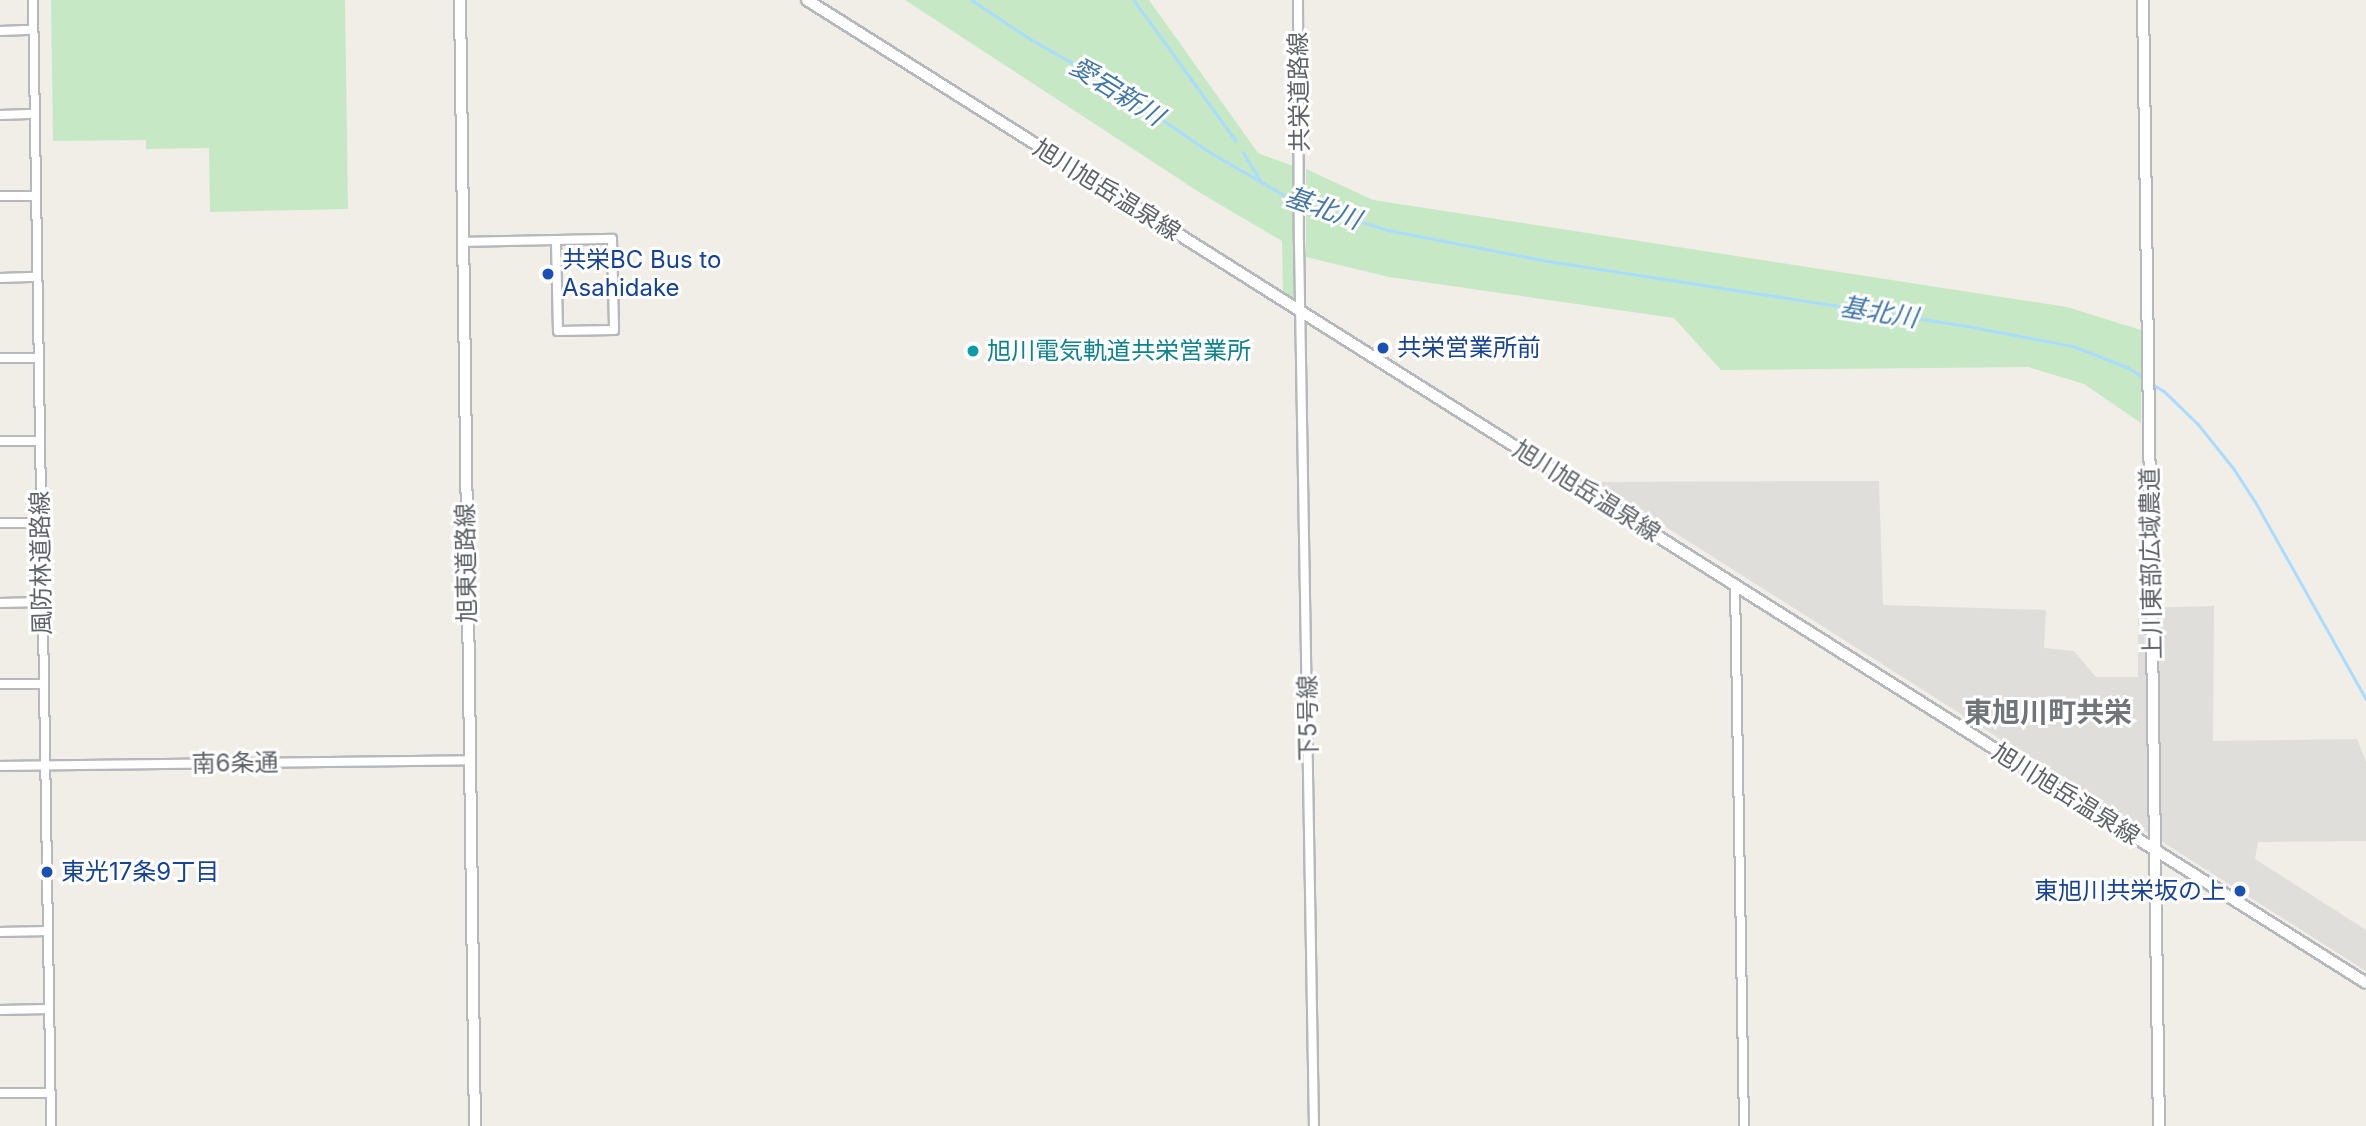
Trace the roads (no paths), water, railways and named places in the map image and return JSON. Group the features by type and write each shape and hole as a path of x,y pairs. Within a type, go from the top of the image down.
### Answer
{"main road":[{"name":"旭川旭岳温泉線","path":"807,0 2366,983"}],"street":[{"name":"風防林道路線","path":"33,0 51,1126"},
{"name":"旭東道路線","path":"460,0 475,1126"},
{"name":"共栄道路線","path":"1298,0 1301,311"},
{"name":"上川東部広域農道","path":"2143,0 2159,1126"},
{"path":"0,31 33,30"},
{"path":"0,115 35,114"},
{"path":"0,196 36,195"},
{"path":"463,242 612,239 614,330 558,331 556,241"},
{"path":"0,278 37,277"},
{"name":"下5号線","path":"1301,311 1314,1126"},
{"path":"0,358 39,358"},
{"path":"0,441 40,440"},
{"path":"0,523 40,523"},
{"path":"1735,584 1744,1126"},
{"path":"0,603 42,602"},
{"path":"0,684 43,684"},
{"name":"南6条通","path":"0,766 469,760"},
{"path":"0,932 48,931"},
{"path":"0,1010 49,1009"},
{"path":"0,1093 50,1093"}],"waterway":[{"name":"愛宕新川","path":"972,0 1027,37 1115,87 1208,151 1296,202"},
{"name":"基北川","path":"1134,0 1236,141"},
{"name":"基北川","path":"1243,152 1260,179"},
{"name":"基北川","path":"1302,204 1388,230 1548,261 1967,326 2073,346 2127,367 2146,379"},
{"name":"基北川","path":"2151,383 2164,391 2198,424 2234,469 2255,501 2366,699"}],"place":[{"name":"共栄BC Bus to Asahidake","path":"548,274"},
{"name":"共栄営業所前","path":"1383,348"},
{"name":"旭川電気軌道共栄営業所","path":"973,351"},
{"name":"東光17条9丁目","path":"47,872"},
{"name":"東旭川共栄坂の上","path":"2240,891"}],"district":[{"name":"東旭川町共栄","path":"2048,712"}]}
